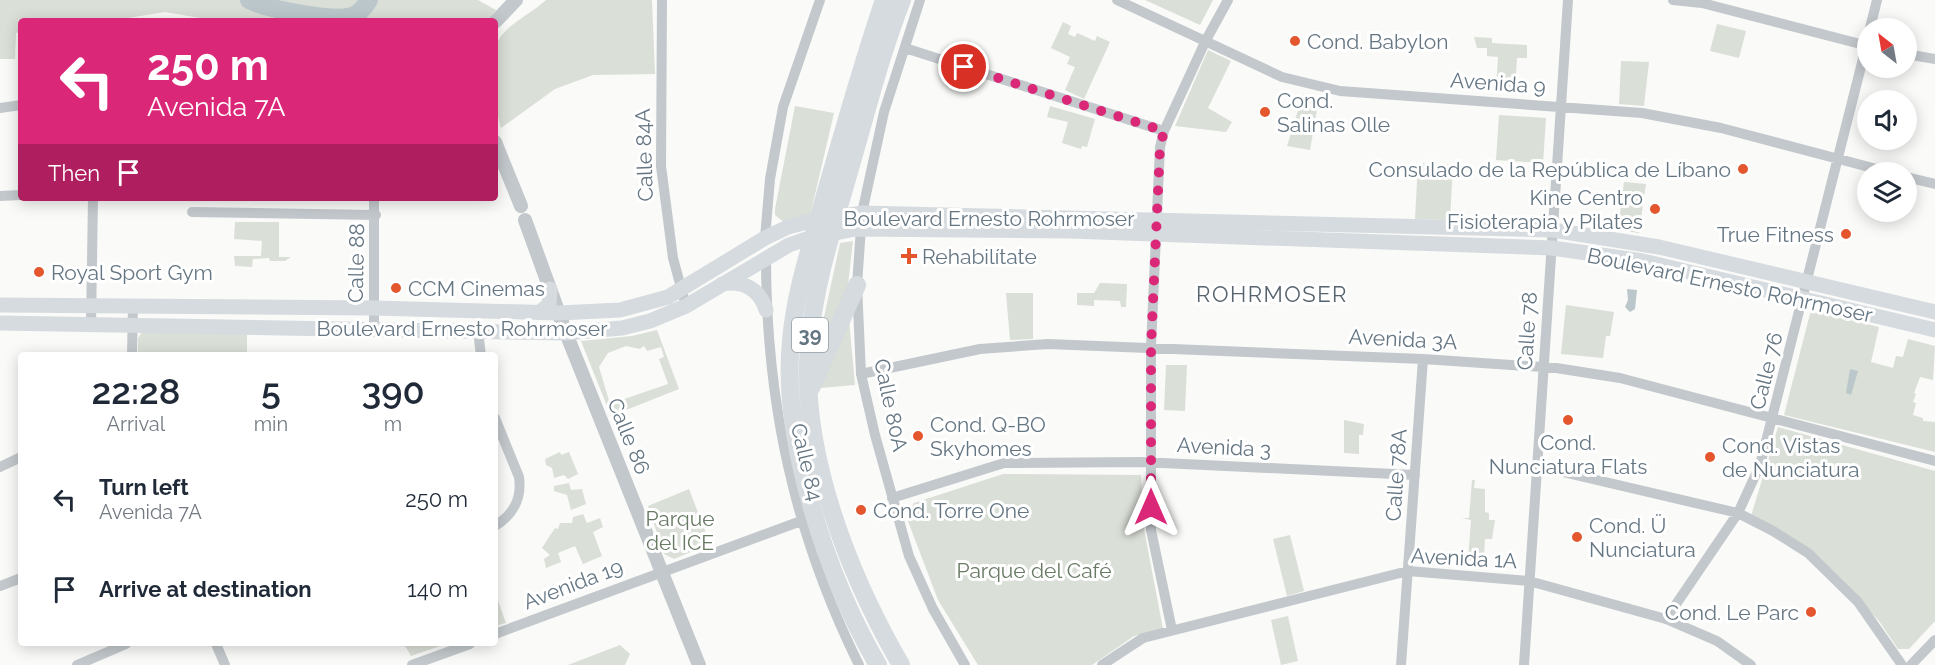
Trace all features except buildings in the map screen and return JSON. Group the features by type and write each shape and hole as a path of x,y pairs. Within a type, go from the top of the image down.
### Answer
{"highway":[{"name":"39","path":"878,665 851,613 831,561 803,472 793,417 791,341 806,264 865,55 884,0"},
{"name":"39","path":"901,665 868,600 834,511 820,467 808,395 809,347 822,268 879,69 902,0"},
{"path":"808,395 857,285"}],"main road":[{"name":"Boulevard Ernesto Rohrmoser","path":"0,305 133,304 559,313 620,310 648,304 682,290 765,238 810,221 859,221 1553,230 1659,247 1935,312"},
{"path":"766,257 769,247 810,221"},
{"name":"Boulevard Ernesto Rohrmoser","path":"0,323 566,333 622,328 650,321 686,306 766,257 809,238 859,221"},
{"name":"Boulevard Ernesto Rohrmoser","path":"1157,226 1552,248 1643,261 1935,330"},
{"path":"722,284 738,283 753,289 766,310"},
{"path":"540,312 549,305 549,290"}],"street":[{"path":"498,19 516,0"},
{"name":"Calle 84A","path":"662,0 661,166 673,258 686,306"},
{"path":"765,238 770,179 783,107 820,0"},
{"name":"Calle 80A","path":"920,0 874,148 859,221 857,285 861,374 909,556 933,609 965,665"},
{"name":"Avenida 9","path":"1117,0 1282,77 1311,86 1340,91 1642,113 1721,128 1857,165"},
{"path":"1172,630 1151,530 1151,347 1160,147 1164,131 1206,40 1228,0"},
{"name":"Calle 78","path":"1524,665 1563,107 1568,0"},
{"path":"1673,0 1702,3 1857,42"},
{"path":"1872,18 1877,0"},
{"path":"905,48 1164,131"},
{"path":"1917,56 1935,59"},
{"name":"Calle 76","path":"1666,619 1738,513 1760,465 1774,420 1858,78"},
{"path":"0,108 18,105"},
{"name":"Calle 86","path":"498,150 523,213 549,290 699,665"},
{"path":"1917,180 1935,184"},
{"path":"0,196 18,195"},
{"path":"91,325 93,201"},
{"name":"Calle 88","path":"374,201 374,330"},
{"path":"192,212 376,215"},
{"name":"Calle 84","path":"766,257 766,310 775,405 801,520 826,594 859,665"},
{"path":"132,352 133,304"},
{"path":"478,331 481,352"},
{"name":"Avenida 3A","path":"861,374 980,349 1048,344 1423,358 1544,368 1620,378 1935,461"},
{"name":"Calle 78A","path":"1401,665 1423,358"},
{"path":"498,425 519,477 520,486 514,509 498,523"},
{"path":"0,467 18,458"},
{"name":"Avenida 3","path":"892,498 1004,462 1150,462 1415,475"},
{"path":"1537,466 1738,513 1773,531 1829,572 1858,602 1902,665"},
{"name":"Avenida 19","path":"498,633 801,520"},
{"name":"Avenida 1A","path":"1102,665 1143,638 1408,571 1529,581 1666,619 1717,641 1751,665"},
{"path":"0,586 18,579"},
{"path":"1911,665 1935,640"},
{"path":"77,665 121,646"},
{"path":"217,646 225,665"},
{"path":"412,665 464,646"}],"green space":[{"path":"0,0 478,0 496,10 490,18 200,18 165,12 128,18 18,18 15,59 0,59"},
{"path":"546,0 652,0 655,74 593,75 555,89 501,128 498,112 498,42 511,26"},
{"path":"1145,0 1213,0 1200,25"},
{"path":"1063,22 1071,26 1068,34 1075,37 1077,33 1095,41 1097,36 1110,42 1084,99 1065,90 1075,67 1067,64 1070,57 1051,48"},
{"path":"1717,24 1746,31 1739,58 1710,51"},
{"path":"1474,37 1492,38 1492,43 1527,45 1527,58 1517,58 1515,91 1496,90 1498,57 1487,56 1487,48 1477,48"},
{"path":"1208,50 1231,61 1208,108 1232,122 1226,132 1175,126"},
{"path":"1621,61 1649,62 1644,106 1619,104"},
{"path":"1303,94 1319,98 1310,150 1287,146"},
{"path":"795,106 834,113 810,216 785,223 775,215 775,209"},
{"path":"1050,106 1095,119 1087,147 1082,146 1081,149 1062,143 1068,122 1047,117"},
{"path":"1499,115 1546,118 1543,163 1496,160"},
{"path":"1418,163 1453,165 1450,220 1415,219"},
{"path":"1624,182 1646,184 1639,233 1618,230"},
{"path":"235,222 279,222 279,257 291,257 285,261 270,261 269,258 253,259 252,267 235,266 234,256 261,256 262,241 234,239"},
{"path":"853,241 846,302 817,366 824,317 840,243"},
{"path":"1100,283 1127,284 1126,307 1121,307 1120,301 1094,300 1094,306 1077,305 1077,293 1094,293"},
{"path":"1006,293 1033,293 1033,339 1010,340"},
{"path":"1566,305 1614,312 1610,336 1606,336 1603,358 1561,354"},
{"path":"1811,310 1879,327 1871,362 1893,368 1896,356 1903,357 1908,339 1935,346 1933,380 1920,377 1914,393 1916,394 1913,402 1916,403 1913,415 1923,418 1923,421 1935,422 1935,452 1784,415"},
{"path":"849,319 855,385 820,388"},
{"path":"657,330 679,389 611,416 581,341 632,336","holes":["626,346 640,349 644,346 647,351 661,347 664,357 659,359 668,384 610,404 599,367 608,353"]},
{"path":"143,331 247,333 247,352 138,352 138,338"},
{"path":"1166,365 1187,365 1185,411 1164,410"},
{"path":"1344,420 1364,424 1363,435 1359,435 1359,454 1344,453"},
{"path":"1778,427 1935,471 1935,621 1909,649 1898,649 1879,621 1830,569 1751,516"},
{"path":"560,452 561,455 569,452 578,474 568,479 564,475 554,478 552,468 546,465 545,459"},
{"name":"Parque del Café","path":"1003,474 1141,475 1144,529 1163,629 1134,636 1092,665 978,665 938,600 906,516 914,503"},
{"path":"1472,480 1475,480 1474,488 1485,489 1485,512 1489,513 1489,520 1495,520 1492,539 1485,539 1484,557 1487,561 1468,560 1471,520 1462,518 1469,518"},
{"path":"569,483 571,490 582,489 586,504 571,510 567,495 554,491 554,486"},
{"name":"Parque del ICE","path":"689,489 710,544 674,559 664,554 648,506"},
{"path":"583,514 587,523 600,518 603,527 593,532 602,556 583,564 575,546 558,553 561,562 546,568 544,559 550,555 542,548 555,528 558,529 560,523 572,523 573,517"},
{"path":"1290,535 1304,591 1287,596 1273,539"},
{"path":"498,600 506,623 498,625"},
{"path":"1288,616 1298,661 1281,665 1271,620"},
{"path":"620,645 630,654 625,665 568,665"},
{"path":"405,646 440,646 411,656"}],"shaded area":[{"path":"1627,289 1637,290 1635,309 1630,312 1625,307 1628,300"},
{"path":"1850,369 1858,371 1851,395 1846,393"}],"waterway":[{"path":"249,0 283,10 339,18 355,15 369,0"}],"place":[{"name":"Cond. Babylon","path":"1295,41"},
{"name":"Cond. Salinas Olle","path":"1265,112"},
{"name":"Consulado de la República de Líbano","path":"1743,169"},
{"name":"Kine Centro Fisioterapia y Pilates","path":"1655,209"},
{"name":"True Fitness","path":"1846,234"},
{"name":"Rehabilítate","path":"909,256"},
{"name":"Royal Sport Gym","path":"39,272"},
{"name":"CCM Cinemas","path":"396,288"},
{"name":"Cond. Nunciatura Flats","path":"1568,420"},
{"name":"Cond. Q-BO Skyhomes","path":"918,436"},
{"name":"Cond. Vistas de Nunciatura","path":"1710,457"},
{"name":"Cond. Torre One","path":"861,510"},
{"name":"Cond. Ü Nunciatura","path":"1577,537"},
{"name":"Cond. Le Parc","path":"1811,612"}],"district":[{"name":"ROHRMOSER","path":"1272,294"}],"route":[{"path":"964,67 1164,131 1160,147 1151,347 1151,507"}]}
